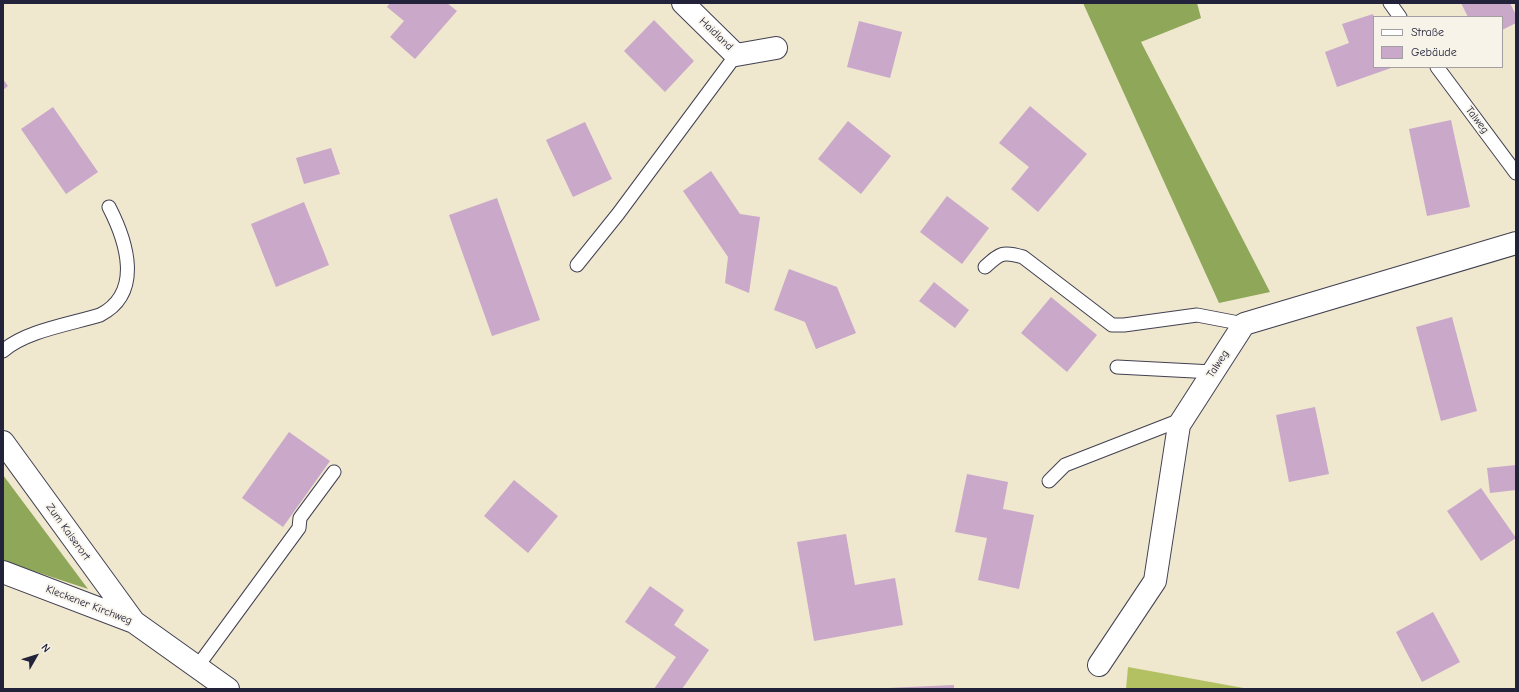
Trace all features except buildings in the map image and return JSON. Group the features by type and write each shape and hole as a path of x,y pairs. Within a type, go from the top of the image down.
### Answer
{"street":[{"name":"Haidland","path":"683,3 736,55 776,48"},
{"path":"1244,324 1516,243"},
{"name":"Talweg","path":"1099,665 1155,581 1179,425 1244,324"},
{"name":"Zum Kaiserort","path":"3,442 134,622"},
{"name":"Kleckener Kirchweg","path":"3,572 134,622 228,689"}],"lane":[{"path":"1390,3 1399,16"},
{"path":"577,265 618,214 736,55"},
{"name":"Talweg","path":"1438,68 1516,173"},
{"path":"3,351 17,341 32,334 100,315 110,310 117,304 126,283 126,256 119,226 110,208"},
{"path":"985,267 996,257 1008,252 1022,257 1112,324 1124,326 1197,316 1244,324"},
{"path":"1117,367 1213,372"},
{"path":"1049,481 1065,465 1183,419"},
{"path":"197,667 298,528 300,518 334,472"}],"green space":[{"path":"1083,3 1197,3 1201,18 1141,42 1270,292 1219,303"},
{"path":"3,475 88,589 3,561"},
{"path":"1128,667 1249,689 1126,689"}]}
